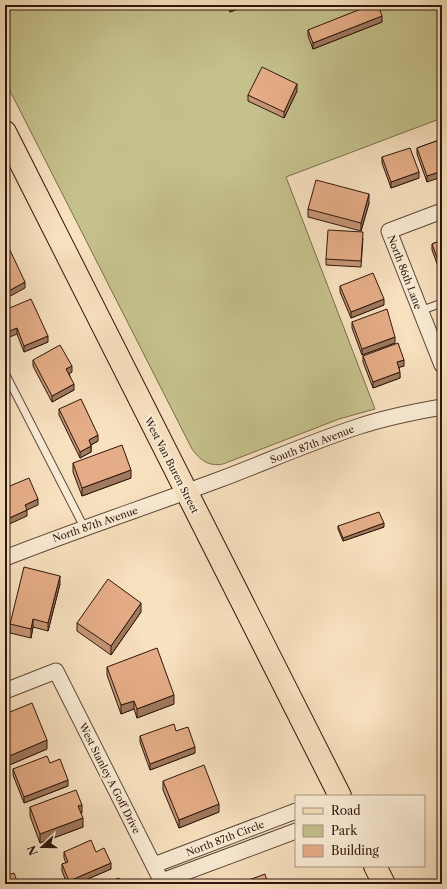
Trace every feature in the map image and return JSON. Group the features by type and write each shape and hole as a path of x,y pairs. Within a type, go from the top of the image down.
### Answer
{"main road":[{"name":"West Van Buren Street","path":"5,132 336,795"},
{"path":"376,867 384,884"}],"street":[{"name":"North 86th Lane","path":"442,211 389,231 442,365"},
{"name":"South 87th Avenue","path":"186,492 357,427 413,412 442,407"},
{"name":"North 87th Avenue","path":"5,558 84,527 186,492"},
{"name":"West Stanley A Goff Drive","path":"5,691 56,671 163,883"},
{"name":"North 87th Circle","path":"154,865 295,811"},
{"name":"North 87th Circle","path":"163,883 295,831"}],"lane":[{"path":"420,311 442,303"},
{"path":"5,373 84,527"}],"green space":[{"path":"5,5 442,5 442,118 286,177 375,409 339,419 223,464 218,465 205,462 195,453 5,81"}],"building":[{"path":"371,5 378,5 382,16 313,43 308,30"},
{"path":"262,67 297,84 284,112 248,95"},
{"path":"442,139 442,171 427,176 417,148"},
{"path":"410,148 419,172 391,182 382,157"},
{"path":"316,180 369,194 361,223 308,209"},
{"path":"328,230 363,232 361,261 326,259"},
{"path":"442,240 442,271 432,244"},
{"path":"8,246 25,282 5,293 5,247"},
{"path":"373,273 384,299 351,312 340,286"},
{"path":"31,299 48,336 24,346 17,328 5,333 5,310"},
{"path":"387,309 395,337 362,349 352,322"},
{"path":"398,343 404,360 397,362 400,372 373,382 363,356"},
{"path":"60,345 72,366 66,369 74,384 52,396 33,360"},
{"path":"81,399 98,435 89,440 91,446 80,452 59,409"},
{"path":"122,445 131,470 82,488 73,463"},
{"path":"5,465 8,472 5,473"},
{"path":"29,478 38,499 25,505 27,510 5,520 5,488"},
{"path":"379,512 384,523 343,538 338,526"},
{"path":"24,567 60,576 48,623 33,619 31,629 10,624"},
{"path":"108,579 141,603 111,646 77,623"},
{"path":"157,648 174,695 137,709 134,701 121,705 107,667"},
{"path":"32,703 47,740 7,757 5,752 5,714"},
{"path":"174,724 176,731 188,727 195,747 150,764 140,736"},
{"path":"47,756 50,763 60,759 68,780 24,797 13,769"},
{"path":"204,765 219,804 179,820 163,781"},
{"path":"76,790 82,805 78,806 83,818 40,834 30,807"},
{"path":"91,840 96,852 104,848 111,863 69,881 62,864 68,862 64,852"},
{"path":"14,873 18,884 5,884 5,876"},
{"path":"265,874 268,884 238,884"},
{"path":"119,878 121,884 103,884"}]}
